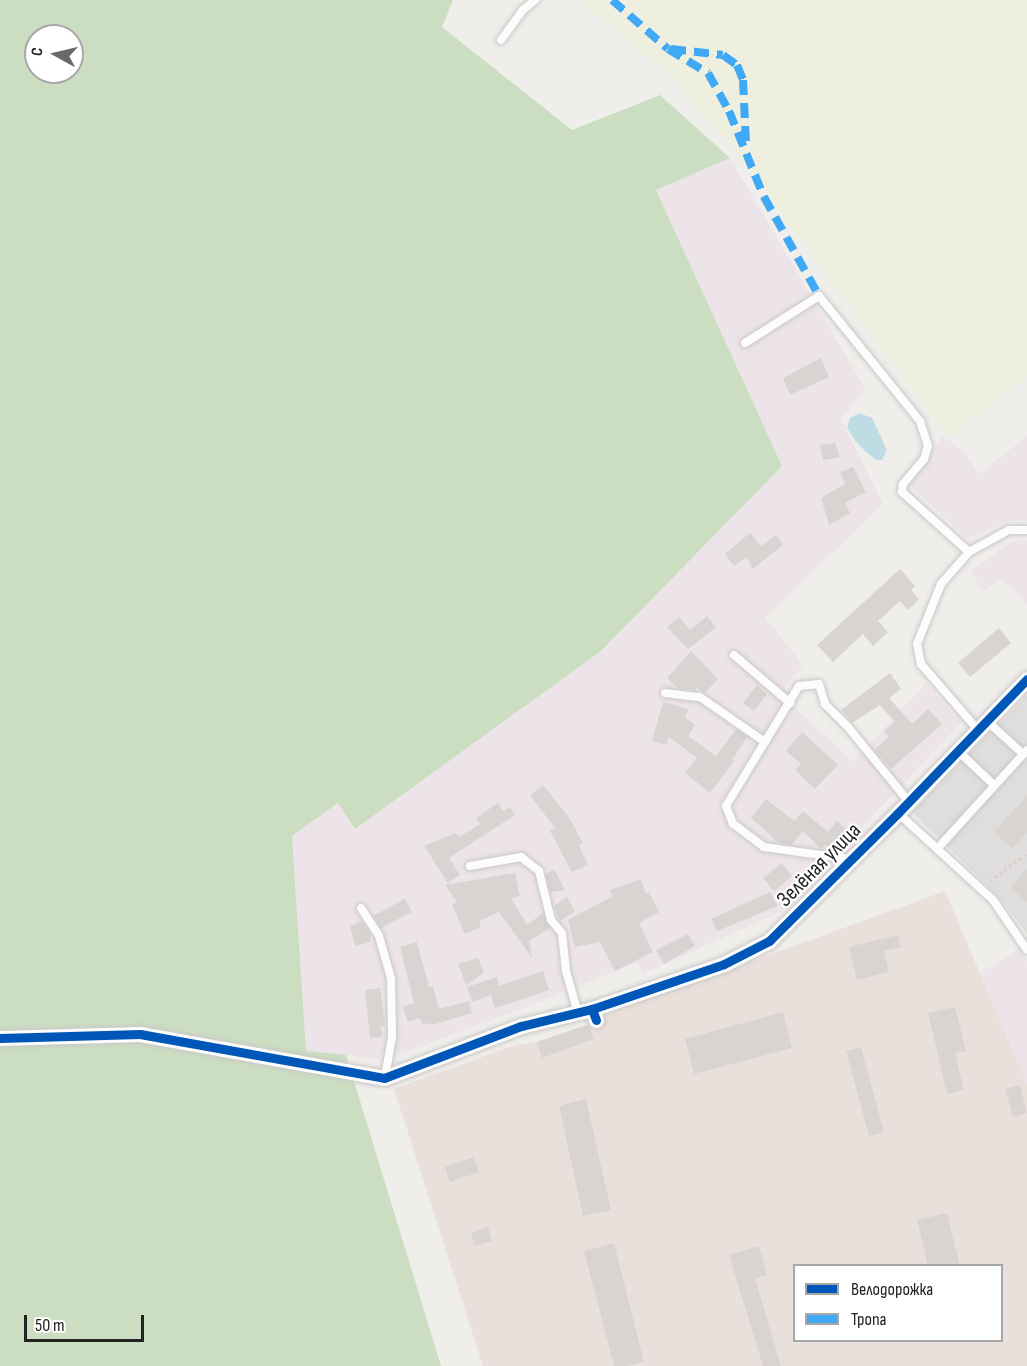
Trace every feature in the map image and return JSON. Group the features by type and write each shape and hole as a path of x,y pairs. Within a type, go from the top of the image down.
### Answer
{"street":[{"name":"Зелёная улица","path":"384,1078 521,1026 589,1014 724,964 769,941 904,808 1027,679"},
{"path":"0,1038 140,1034 384,1078"}],"lane":[{"path":"501,40 523,10 535,0"},
{"path":"745,343 819,297 920,421 928,446 924,459 903,484 902,492 969,552"},
{"path":"937,849 1025,752 982,726 921,664 917,644 941,584 969,552 1009,530 1027,530"},
{"path":"734,655 790,703"},
{"path":"852,860 764,847 733,824 726,806 800,686 819,684 825,704 848,726 904,808 937,849 993,900 1027,950"},
{"path":"665,693 700,697 765,742"},
{"path":"958,752 994,785"},
{"path":"470,866 521,857 539,871 551,920 562,933 566,971 589,1014"},
{"path":"361,908 379,936 392,978 392,1037 384,1078"}],"path":[{"path":"980,888 1027,853"}],"shaded area":[{"path":"730,158 865,388 841,419 883,504 765,618 794,653 802,667 785,687 790,703 853,762 926,683 961,723 784,910 643,974 637,962 537,1003 385,1060 306,1051 292,835 339,803 355,829 782,466 656,190"},
{"path":"942,436 964,451 979,474 1027,436 1027,521 1008,521 968,539 907,483 926,463"},
{"path":"1027,540 1027,604 1002,579 983,591 970,571 1011,542"},
{"path":"1027,695 1027,934 1000,898 912,812"},
{"path":"945,891 1027,1084 1027,1366 483,1366 394,1089 515,1045 537,1042 589,1024 608,1014"},
{"path":"1020,948 1027,961 1027,1084 980,973"}],"green space":[{"path":"0,0 453,0 442,27 572,130 660,95 730,158 656,190 782,466 601,651 355,829 338,803 292,836 306,1051 346,1055 441,1366 0,1366"},
{"path":"580,0 1027,0 1027,375 949,438 731,147 671,76"}],"water":[{"path":"859,413 872,418 887,450 882,460 877,460 867,453 847,428 850,418"}],"building":[{"path":"821,358 829,377 790,395 783,378"},
{"path":"835,443 840,457 823,460 820,445"},
{"path":"853,467 866,492 845,503 850,513 829,525 821,498 845,484 840,472"},
{"path":"750,533 761,546 776,535 783,545 753,569 747,557 734,566 725,554"},
{"path":"900,569 915,586 911,590 919,599 908,610 900,601 878,621 888,632 873,646 863,634 833,662 817,645"},
{"path":"707,616 716,627 688,649 667,627 679,617 690,630"},
{"path":"999,628 1011,643 970,677 958,663"},
{"path":"691,651 718,679 705,693 696,687 695,690 678,688 667,678"},
{"path":"890,673 901,689 889,698 912,724 928,709 942,724 891,769 875,749 889,737 884,731 895,722 880,705 852,723 841,710"},
{"path":"757,685 767,694 754,711 743,703"},
{"path":"663,702 688,709 685,717 695,725 688,736 716,756 736,729 747,737 732,760 734,761 710,793 685,773 697,758 669,737 666,745 652,741"},
{"path":"802,732 838,765 815,789 795,770 801,764 786,751"},
{"path":"543,785 568,816 583,843 579,846 588,865 572,872 550,831 555,828 530,795"},
{"path":"1027,796 1027,832 1012,848 994,832"},
{"path":"766,799 794,821 803,811 828,832 837,821 847,830 840,839 843,842 835,851 825,845 821,849 803,831 792,845 779,843 751,818"},
{"path":"498,803 503,811 510,807 515,815 449,858 460,875 448,883 424,846 456,833 459,837 480,824 476,818"},
{"path":"782,863 792,876 774,891 763,878"},
{"path":"554,869 565,890 550,892 546,874"},
{"path":"1027,869 1027,902 1011,887"},
{"path":"515,873 520,896 511,898 527,925 543,913 550,928 529,941 532,958 499,912 479,921 481,927 465,934 452,904 457,902 445,885"},
{"path":"641,879 646,894 649,892 659,912 639,923 653,952 615,971 600,942 575,947 568,920 613,896 610,890"},
{"path":"770,892 778,906 717,931 711,919"},
{"path":"567,897 575,911 560,921 554,906"},
{"path":"405,899 412,912 381,928 373,916"},
{"path":"362,921 370,933 371,942 355,946 350,926"},
{"path":"688,934 695,946 664,964 656,950"},
{"path":"898,935 901,947 884,951 889,972 857,980 849,947"},
{"path":"417,942 429,987 433,986 439,1009 469,1001 472,1013 432,1025 431,1023 422,1025 420,1018 408,1022 403,1007 414,1003 400,947"},
{"path":"478,958 484,973 466,985 458,964"},
{"path":"543,971 549,990 495,1008 491,995 472,1002 467,987 497,977 499,986"},
{"path":"380,988 385,1026 381,1026 382,1037 370,1038 365,990"},
{"path":"955,1007 966,1051 955,1053 964,1090 947,1094 928,1013"},
{"path":"783,1012 792,1048 694,1074 685,1039"},
{"path":"588,1025 594,1039 542,1058 537,1042"},
{"path":"861,1047 884,1132 869,1136 846,1051"},
{"path":"1020,1085 1027,1113 1013,1117 1005,1089"},
{"path":"586,1099 611,1210 583,1216 559,1106"},
{"path":"474,1157 479,1172 450,1182 445,1167"},
{"path":"947,1213 960,1264 928,1264 917,1220"},
{"path":"488,1227 492,1241 475,1246 471,1233"},
{"path":"614,1243 644,1362 627,1366 614,1366 584,1251"},
{"path":"759,1246 767,1275 755,1279 781,1366 763,1366 729,1255"}],"marked path":[{"path":"612,0 668,49 708,73 729,111 764,197 819,296"},
{"path":"671,49 723,55 737,65 743,80 746,144"}],"cycle path":[{"path":"596,1020 592,1009 724,964 769,941 898,813 1027,679"},
{"path":"0,1038 140,1034 384,1078 521,1026 592,1009"}]}
